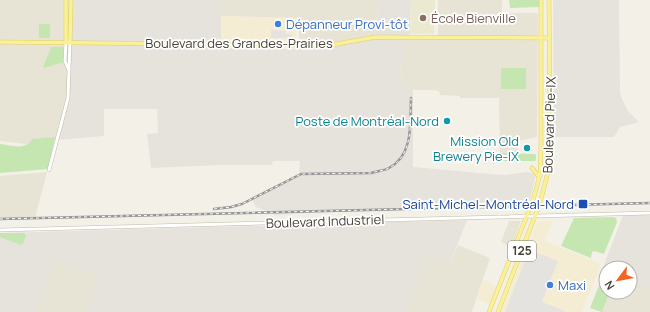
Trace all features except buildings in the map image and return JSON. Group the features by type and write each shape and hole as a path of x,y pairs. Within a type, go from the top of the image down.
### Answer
{"main road":[{"path":"66,0 68,42"},
{"path":"68,42 71,0"},
{"name":"Boulevard Pie-IX","path":"489,312 527,216 539,177 541,153 541,0"},
{"name":"Boulevard Pie-IX","path":"498,312 545,189 549,163 549,0"},
{"name":"Boulevard des Grandes-Prairies","path":"0,42 299,45 332,44 376,37 550,38"},
{"path":"532,168 539,177"}],"street":[{"path":"49,170 68,98 70,73 65,61 68,42"},
{"name":"Boulevard Industriel","path":"0,230 650,212"}],"shaded area":[{"path":"0,0 66,0 65,61 70,73 65,111 56,140 26,144 0,141"},
{"path":"71,0 221,0 221,48 297,49 299,45 315,46 376,37 378,0 411,0 410,33 400,66 401,77 405,90 413,90 413,167 503,175 528,172 534,174 535,179 530,200 276,215 256,207 252,200 299,175 300,161 273,161 272,165 220,165 151,168 147,134 158,133 157,109 104,109 104,136 57,140 68,98"},
{"path":"221,0 378,0 377,34 376,37 331,45 299,45 299,18 221,16"},
{"name":"École Bienville","path":"411,0 435,0 434,34 409,34 411,22"},
{"path":"438,0 502,0 502,13 538,13 537,137 518,141 517,153 500,153 499,98 460,98 460,96 440,95 439,91 433,90 405,90 401,77 400,66 408,37 438,37"},
{"path":"553,0 619,0 621,97 628,111 639,122 620,127 614,137 554,136"},
{"path":"221,16 296,18 296,39 221,39"},
{"path":"271,30 286,31 286,34 292,34 292,38 271,38"},
{"path":"47,172 35,218 0,219 0,176"},
{"path":"624,213 650,213 650,290 638,284 638,260 606,260"},
{"path":"467,220 450,263 428,255 405,312 86,312 99,277 56,260 35,312 0,312 0,233"},
{"path":"553,220 545,241 598,263 598,272 582,312 501,312 537,222"},
{"path":"509,221 521,221 512,247 501,242"},
{"path":"458,245 490,258 472,312 405,312 428,255 450,263"},
{"path":"529,250 558,261 542,302 567,312 505,312"},
{"path":"56,260 99,277 86,312 35,312"},
{"path":"483,280 497,286 490,304 477,299"},
{"path":"638,284 650,289 650,312 602,312 607,300 638,300"}],"green space":[{"path":"509,0 539,0 539,7 510,8"},
{"path":"39,24 50,24 50,38 39,38"},
{"path":"51,47 63,47 64,62 44,68 43,67"},
{"path":"501,68 526,68 526,89 501,89"},
{"path":"55,137 48,169 0,173 0,144 22,146 29,143 32,139"},
{"path":"500,153 535,154 536,160 500,161"},
{"path":"574,218 616,218 617,222 604,254 594,251 592,252 591,258 561,246"},
{"path":"0,233 24,233 26,235 23,244 21,245 0,237"},
{"path":"598,288 598,300 607,300 602,312 590,308"}],"railway":[{"path":"214,209 242,204 301,174 371,173 389,168 403,155 407,146 410,127 411,98"},
{"path":"0,219 650,203"}],"place":[{"name":"École Bienville","path":"423,18"},
{"name":"Dépanneur Provi-tôt","path":"278,24"},
{"name":"Poste de Montréal-Nord","path":"447,121"},
{"name":"Mission Old Brewery Pie-IX","path":"527,148"},
{"name":"Saint-Michel–Montréal-Nord","path":"583,204"},
{"name":"Maxi","path":"550,285"}]}
